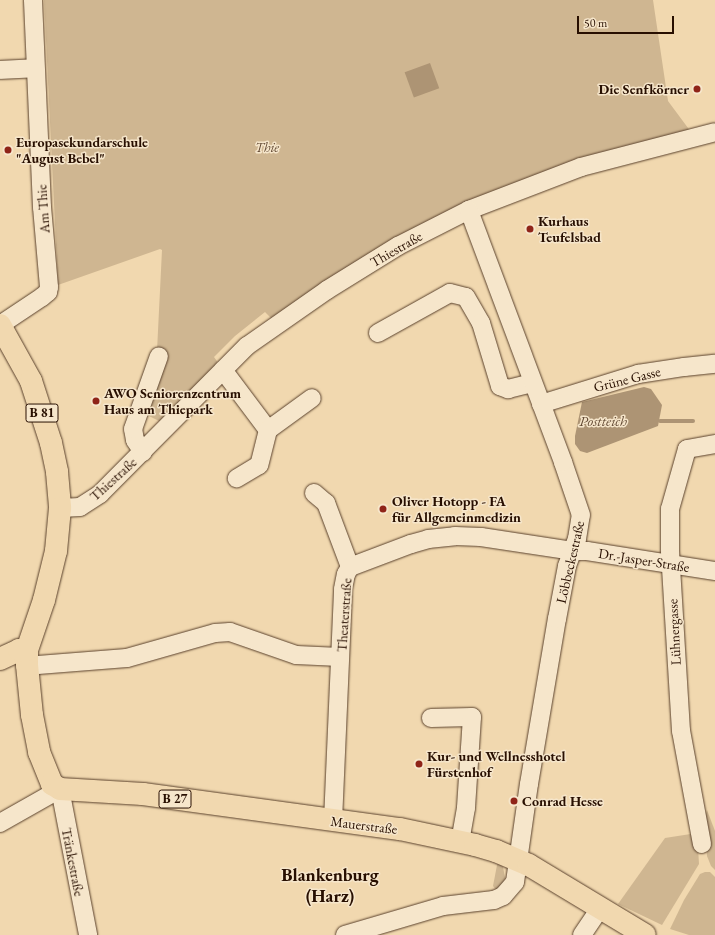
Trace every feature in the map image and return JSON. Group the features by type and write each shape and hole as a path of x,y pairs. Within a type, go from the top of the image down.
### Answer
{"main road":[{"name":"B 81","path":"0,325 31,381 45,421 52,443 60,508 54,564 33,657"},
{"path":"0,659 19,650 33,657 29,696 39,752 52,784 60,789"},
{"name":"Mauerstraße","path":"60,789 143,794 400,829 486,848 517,859 645,935"}],"street":[{"name":"Am Thie","path":"0,325 42,297 48,292 49,287 42,207 33,0"},
{"path":"0,70 35,68"},
{"name":"Thiestraße","path":"60,508 80,507 100,494 247,346 327,290 398,246 469,210 581,167 708,133"},
{"name":"Löbbeckestraße","path":"353,934 443,906 494,900 503,896 509,890 516,876 517,859 557,619 567,566 574,551 581,515 469,210"},
{"path":"378,333 450,293 466,297 481,323 500,386 508,389 532,383"},
{"name":"Thiestraße","path":"143,452 135,440 133,429 159,356"},
{"name":"Grüne Gasse","path":"541,404 638,374 684,366 715,364"},
{"path":"223,370 268,430"},
{"path":"237,478 259,465 268,430 312,398"},
{"name":"Lühnergasse","path":"702,844 681,731 671,564 670,509 687,449 715,444"},
{"path":"314,493 326,503 350,567"},
{"name":"Theaterstraße","path":"333,821 343,589 346,574 350,567 411,544 428,539 449,536 481,537 574,551"},
{"name":"Dr.-Jasper-Straße","path":"574,551 587,551 715,571"},
{"path":"33,657 127,658 215,633 230,632 296,655 340,657"},
{"path":"431,718 472,717 466,808 460,842"},
{"path":"0,823 60,789"},
{"name":"Tränkestraße","path":"60,789 88,935"},
{"path":"582,935 600,908"}],"green space":[{"name":"Thie","path":"44,0 653,0 668,101 691,132 399,240 289,306 272,319 265,312 235,336 214,357 219,364 161,422 145,414 157,351 162,250 160,249 58,285"},
{"path":"707,810 715,831 715,870 711,866 707,856 704,822"},
{"path":"697,833 699,864 662,925 618,904 665,838"},
{"path":"498,860 503,867 505,878 504,883 497,891 493,886"},
{"path":"710,872 715,877 715,935 689,935 670,929 684,900 700,874"}],"water":[{"path":"430,63 439,88 414,98 405,72"},
{"name":"Postteich","path":"644,387 651,389 662,405 658,426 587,453 580,451 575,444 575,436 582,402"}],"waterway":[{"path":"660,421 693,421"}],"place":[{"name":"Die Senfkörner","path":"697,89"},
{"name":"Europasekundarschule \"August Bebel\"","path":"8,150"},
{"name":"Kurhaus Teufelsbad","path":"530,229"},
{"name":"AWO Seniorenzentrum Haus am Thiepark","path":"96,401"},
{"name":"Oliver Hotopp - FA für Allgemeinmedizin","path":"383,509"},
{"name":"Kur- und Wellnesshotel Fürstenhof","path":"419,764"},
{"name":"Conrad Hesse","path":"514,801"}],"district":[{"name":"Blankenburg (Harz)","path":"330,886"}]}
